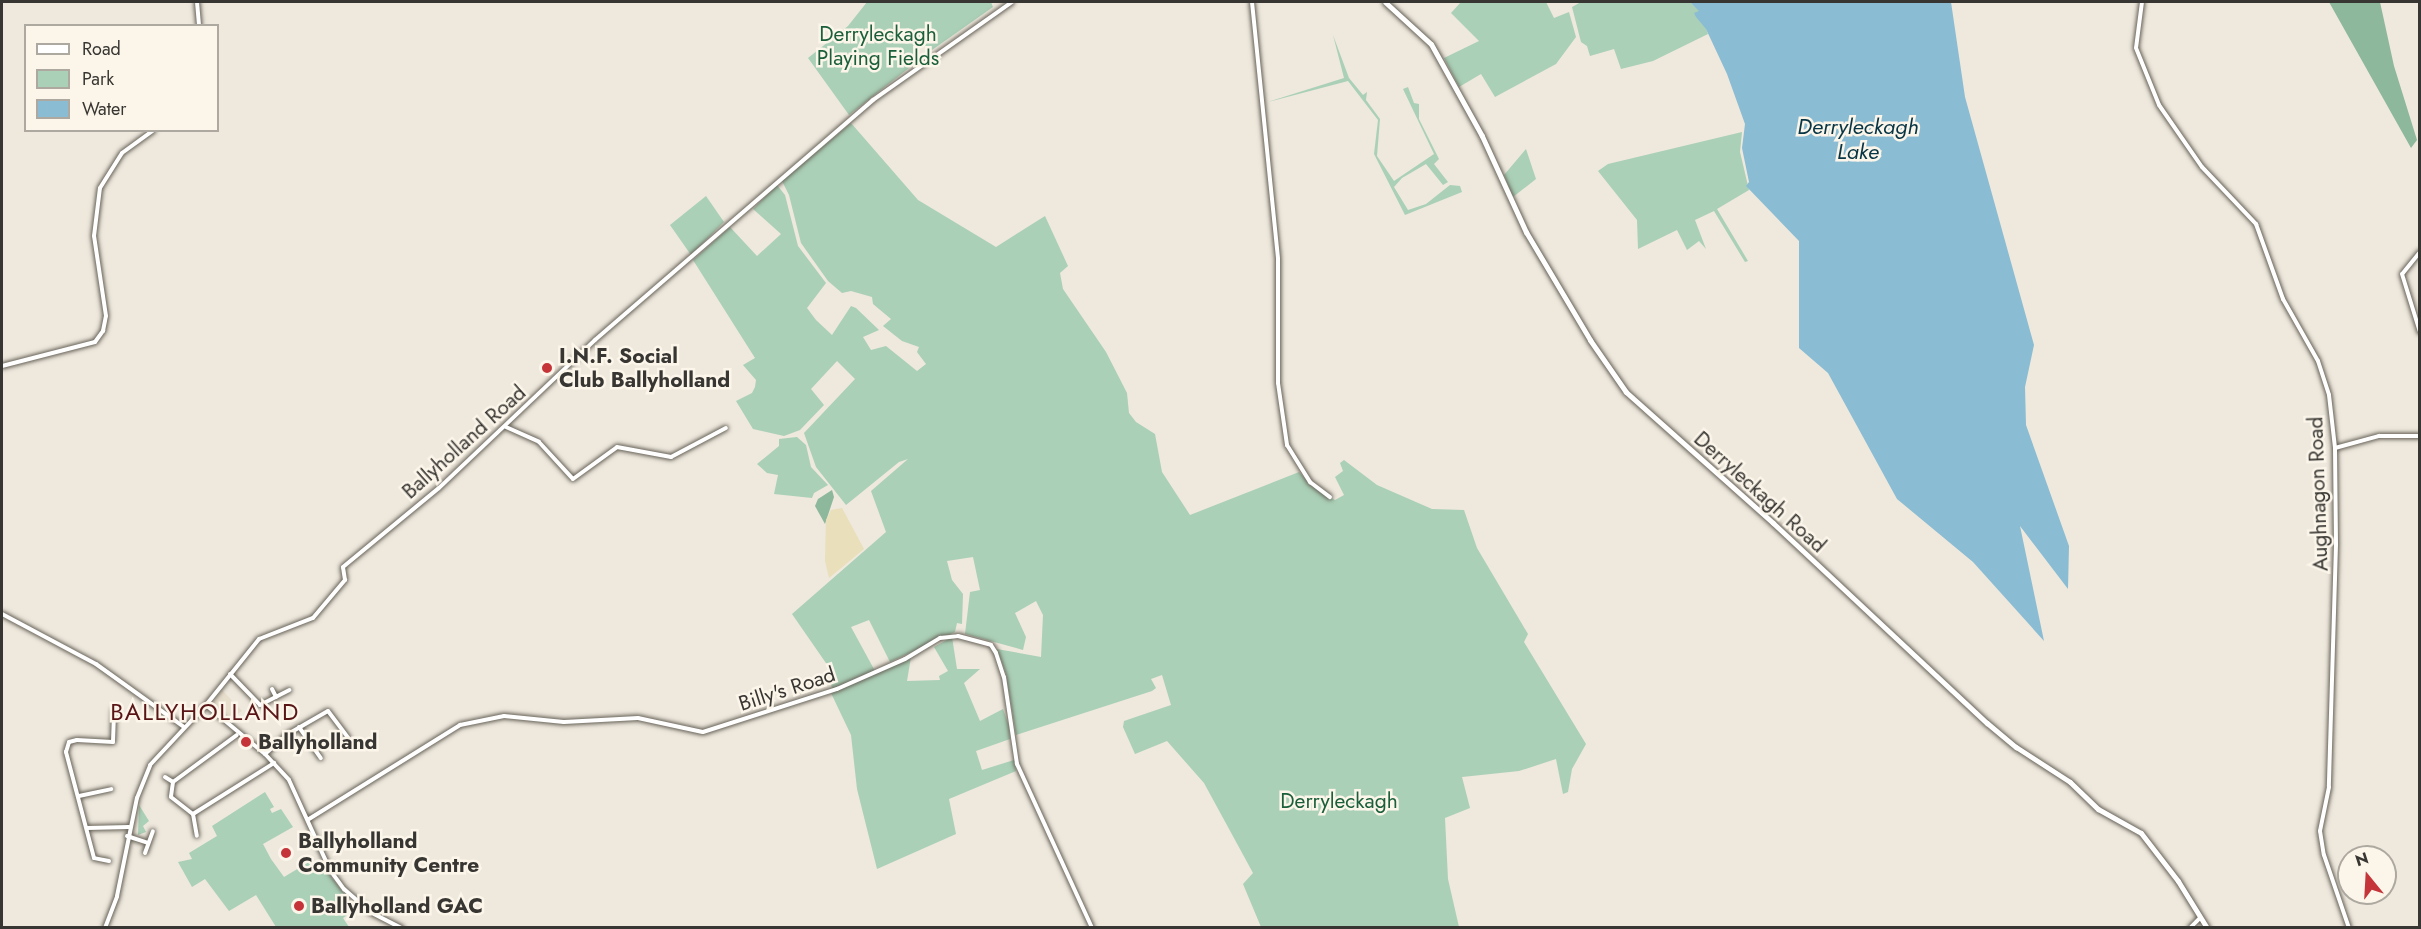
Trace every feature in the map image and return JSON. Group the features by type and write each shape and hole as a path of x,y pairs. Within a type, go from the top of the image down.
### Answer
{"street":[{"path":"197,2 199,24"},
{"name":"Ballyholland Road","path":"105,927 117,896 129,827 150,765 206,705 262,636 302,623 319,613 345,580 343,567 349,561 439,488 506,427 595,340 866,106 1012,2"},
{"path":"1252,2 1278,259 1278,383 1287,445 1310,482 1330,497"},
{"name":"Derryleckagh Road","path":"1385,2 1431,44 1482,136 1526,232 1578,322 1626,392 1773,523 1987,723 2070,782 2098,809 2141,833 2178,881 2207,927"},
{"name":"Aughnagon Road","path":"2142,2 2136,34 2142,67 2159,105 2194,156 2256,224 2283,299 2318,361 2329,396 2335,448 2336,545 2329,787 2320,831 2324,855 2349,927"},
{"path":"2,366 95,342 103,331 106,316 94,236 100,188 122,153 151,132"},
{"path":"2420,252 2402,274 2420,332"},
{"path":"506,427 539,442 573,479 617,447 672,457 726,428"},
{"path":"2335,448 2379,436 2420,436"},
{"path":"2,614 96,664 185,727"},
{"name":"Billy's Road","path":"309,819 460,725 504,716 564,722 638,718 703,732 837,689 905,659 940,638 958,636 991,645 996,653 1004,677 1017,764 1092,927"},
{"path":"230,674 260,705 289,690"},
{"path":"272,689 276,697"},
{"path":"206,705 238,735 266,754 289,780 338,882 370,912 402,927"},
{"path":"109,861 94,858 79,796 67,765 66,745 77,740 113,742 114,710"},
{"path":"266,754 299,727 328,711 348,738"},
{"path":"299,727 321,758"},
{"path":"197,836 193,814 173,800 170,792 173,782 238,735"},
{"path":"193,814 274,763"},
{"path":"165,777 173,782"},
{"path":"79,796 111,789"},
{"path":"87,828 129,827"},
{"path":"145,853 153,831"},
{"path":"128,836 148,843"},
{"path":"2190,927 2200,918"}],"shaded area":[{"path":"222,690 242,711 226,721 212,705"}],"green space":[{"name":"Derryleckagh Playing Fields","path":"867,2 991,2 993,7 932,50 925,46 916,49 914,64 849,115 808,58 848,26"},
{"path":"1461,2 1546,2 1554,18 1569,12 1576,37 1556,64 1495,97 1481,74 1459,87 1444,58 1479,41 1451,13"},
{"path":"1581,2 1690,2 1700,11 1708,34 1653,61 1621,69 1614,49 1590,56 1587,46 1581,42 1572,7"},
{"path":"2329,2 2380,2 2394,66 2417,140 2411,148"},
{"path":"1333,35 1349,78 1363,95 1367,92 1366,100 1380,119 1377,156 1394,181 1434,154 1403,89 1408,87 1414,103 1419,104 1419,119 1439,159 1434,164 1448,182 1443,185 1426,164 1402,178 1394,187 1408,210 1426,204 1450,185 1460,186 1462,192 1405,215 1374,154 1378,120 1348,81 1268,102 1344,78"},
{"name":"Derryleckagh","path":"851,123 918,200 996,247 1045,216 1068,266 1060,273 1063,289 1106,352 1127,393 1129,413 1136,422 1155,434 1162,472 1190,515 1299,472 1312,486 1335,500 1344,495 1335,477 1343,471 1340,463 1344,460 1377,485 1432,509 1464,510 1477,548 1528,634 1524,642 1586,744 1572,769 1568,792 1563,794 1556,759 1519,771 1462,777 1470,808 1445,818 1448,879 1459,927 1261,927 1243,884 1253,873 1204,783 1167,741 1135,754 1123,727 1124,721 1171,705 1162,675 1151,679 1156,688 1152,691 1016,735 1006,674 997,649 1041,657 1043,615 1036,601 1015,613 1026,637 1023,650 965,634 970,592 980,590 973,557 947,561 952,580 963,594 962,624 957,623 955,632 890,662 869,620 851,627 875,671 832,689 828,666 792,614 886,532 871,491 908,459 899,462 846,505 816,467 804,433 855,379 837,361 811,389 824,405 800,430 784,436 753,429 736,401 752,393 755,387 756,380 743,365 755,358 693,260 730,227 757,256 781,234 753,209 777,185 785,195 798,246 826,283 807,308 816,320 832,335 851,306 856,308 879,330 863,337 871,350 886,346 917,371 926,364 917,352 919,347 902,341 883,326 891,319 873,304 872,297 851,291 842,293 828,281 801,243 789,195 782,181"},
{"path":"1742,132 1740,152 1749,190 1717,209 1748,261 1745,262 1714,211 1695,220 1706,249 1699,241 1687,250 1677,230 1638,249 1637,220 1598,171 1608,164"},
{"path":"1526,149 1536,179 1513,197 1504,175"},
{"path":"706,196 724,222 691,255 670,225"},
{"path":"797,437 806,445 811,467 828,485 814,493 812,498 774,494 778,475 767,473 757,464 779,446 779,439"},
{"path":"832,490 834,497 825,524 815,506 818,499"},
{"path":"952,637 957,669 980,669 964,683 980,721 1003,709 1009,726 1010,739 976,751 982,770 1014,760 1016,771 949,799 956,834 877,869 857,789 851,735 831,693 911,657 907,681 940,680 939,676 948,671 934,647"},
{"path":"265,792 274,807 270,809 272,813 281,809 293,827 263,844 271,859 284,877 309,862 325,869 356,909 343,918 349,927 276,927 256,895 229,911 205,879 192,887 178,862 192,859 189,853 217,836 212,826"},
{"path":"139,805 149,821 143,826 146,832 138,835"}],"sand":[{"path":"842,508 864,549 829,578 825,561 826,520 831,510"}],"water":[{"name":"Derryleckagh Lake","path":"1690,2 1951,2 1965,97 2034,345 2025,387 2026,425 2069,546 2068,589 2020,526 2044,641 1973,562 1897,499 1828,373 1799,348 1799,241 1746,186 1749,182 1742,148 1745,124 1727,74 1706,29 1694,13 1699,11"}],"place":[{"name":"I.N.F. Social Club Ballyholland","path":"547,368"},
{"name":"Ballyholland","path":"246,742"},
{"name":"Ballyholland Community Centre","path":"286,853"},
{"name":"Ballyholland GAC","path":"299,906"}],"district":[{"name":"BALLYHOLLAND","path":"205,712"}]}
